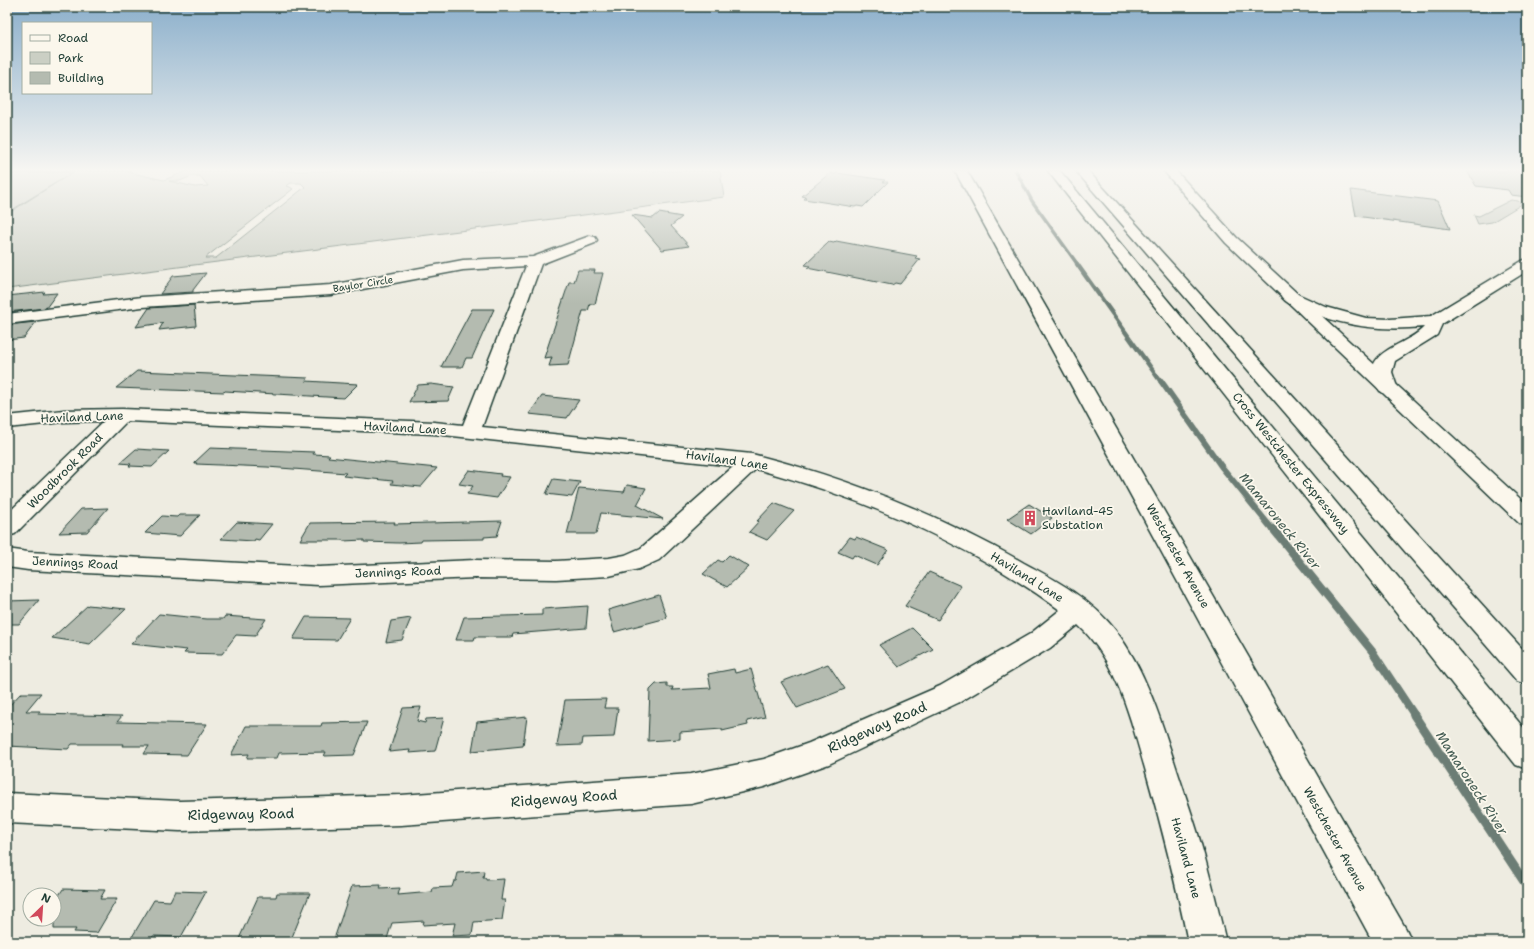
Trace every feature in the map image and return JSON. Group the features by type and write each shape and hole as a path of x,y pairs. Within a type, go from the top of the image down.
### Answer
{"main road":[{"name":"Westchester Avenue","path":"986,215 1393,942"},
{"path":"1087,215 1104,232"},
{"name":"Cross Westchester Expressway","path":"1090,215 1527,755"},
{"path":"1121,215 1527,673"},
{"path":"1128,215 1139,235"},
{"path":"1209,215 1231,240 1289,296 1527,518"},
{"name":"Baylor Circle","path":"7,319 142,302 331,290 363,286 463,265 535,261 590,240"},
{"path":"470,432 535,261"},
{"path":"1289,296 1312,307 1347,318 1375,324 1435,320 1527,264"},
{"path":"1387,387 1382,370 1384,362 1388,357 1431,331 1435,320"},
{"name":"Haviland Lane","path":"7,422 46,417 94,414 434,428 752,461 827,483 891,507 992,554 1049,588 1093,622 1108,641 1126,672 1148,727 1181,834 1208,942"},
{"name":"Woodbrook Road","path":"7,528 122,415"},
{"name":"Jennings Road","path":"7,558 28,561 319,576 475,569 556,570 609,567 630,563 650,554 752,461"},
{"name":"Ridgeway Road","path":"7,808 180,816 401,810 691,789 764,773 818,754 936,700 981,676 1040,640 1078,610"}],"green space":[{"path":"7,215 259,215 205,258 216,258 270,215 581,215 7,289"},
{"path":"1474,215 1503,215 1492,222 1478,224"}],"building":[{"path":"632,215 653,218 656,215 682,217 671,226 689,246 662,250"},
{"path":"1444,215 1450,229 1356,216"},
{"path":"836,241 917,256 915,258 920,259 900,284 895,283 892,285 807,268 810,266 805,265 829,242 834,243"},
{"path":"578,270 595,270 594,273 603,273 595,304 590,304 588,311 583,311 568,365 549,366 552,357 544,358 569,282 574,282"},
{"path":"206,273 193,292 160,294 173,276"},
{"path":"45,292 43,294 57,293 46,308 7,312 7,296"},
{"path":"194,305 196,326 159,330 163,323 136,327 149,308"},
{"path":"472,309 494,309 472,358 466,358 462,367 441,367"},
{"path":"36,322 24,338 7,340 7,325"},
{"path":"137,371 308,378 306,381 358,384 344,398 225,391 116,388"},
{"path":"431,384 454,387 448,401 409,402 418,385"},
{"path":"542,396 579,400 567,418 529,414"},
{"path":"210,448 314,452 313,454 330,455 328,457 437,468 421,487 391,484 393,481 343,476 346,473 194,463"},
{"path":"136,449 169,451 152,467 129,466 131,464 120,463"},
{"path":"469,470 501,474 500,476 510,477 497,498 467,494 473,486 459,484"},
{"path":"553,479 580,482 572,497 546,494"},
{"path":"627,485 646,488 637,505 663,519 601,513 596,534 567,534 579,488 624,492"},
{"path":"774,503 794,511 767,540 749,532 759,521 757,521"},
{"name":"Haviland-45 Substation","path":"1029,504 1052,518 1031,534 1007,519"},
{"path":"108,508 87,532 59,533 81,509"},
{"path":"179,515 200,515 180,536 145,533 162,516 177,517"},
{"path":"502,521 497,536 484,537 484,539 422,540 421,542 399,543 364,542 364,540 300,540 310,523 395,522 394,524"},
{"path":"237,522 272,524 259,540 221,539"},
{"path":"850,537 855,539 856,537 888,550 877,565 854,555 852,558 838,552"},
{"path":"729,555 749,567 727,587 703,574 718,560 722,562"},
{"path":"929,572 961,586 938,620 905,606"},
{"path":"659,595 667,618 614,632 608,610"},
{"path":"39,600 19,624 7,624 7,601"},
{"path":"88,605 126,609 90,644 52,638"},
{"path":"588,606 586,628 513,634 512,637 475,637 474,640 456,640 464,617 542,615 542,609"},
{"path":"159,614 207,619 223,619 225,616 266,619 255,636 236,635 222,654 184,653 187,650 131,644"},
{"path":"306,617 350,618 337,640 293,639"},
{"path":"411,618 402,640 386,642 391,621"},
{"path":"912,628 933,649 899,667 879,645"},
{"path":"828,664 845,689 797,708 781,682"},
{"path":"734,669 735,673 751,669 765,717 747,721 748,725 722,731 722,729 680,732 680,739 648,741 650,690 656,684 667,683 667,687 673,687 672,690 711,688 708,674"},
{"path":"21,693 41,693 26,711 40,711 38,714 122,716 117,722 207,724 187,755 144,754 149,746 122,746 123,744 72,744 68,749 7,746 7,708"},
{"path":"606,699 604,708 618,708 614,737 583,738 582,745 557,746 565,700"},
{"path":"421,707 417,721 425,723 426,719 444,718 435,751 409,753 410,750 389,752 403,708"},
{"path":"527,717 523,746 472,751 477,722"},
{"path":"367,722 354,755 324,756 326,752 279,753 277,758 247,758 249,754 231,755 246,726 321,726 322,723"},
{"path":"484,871 483,878 486,878 486,880 504,879 501,900 505,900 502,920 474,922 472,935 452,936 455,923 423,925 424,921 392,923 386,942 333,942 352,886 381,885 380,889 400,888 398,895 432,892 433,888 452,887 454,881 456,881 458,873"},
{"path":"63,889 105,890 100,899 117,899 97,933 74,932 76,929 54,929 54,927 62,927"},
{"path":"175,891 206,892 181,937 153,936 150,942 129,942 154,900 170,901"},
{"path":"277,893 310,893 290,942 238,941 258,897 276,897"}],"waterway":[{"name":"Mamaroneck River","path":"1042,215 1078,265"},
{"name":"Mamaroneck River","path":"1077,264 1161,382"},
{"name":"Mamaroneck River","path":"1161,381 1221,466 1273,530"},
{"name":"Mamaroneck River","path":"1273,529 1372,651 1415,716"},
{"name":"Mamaroneck River","path":"1414,715 1527,886"}],"place":[{"name":"Haviland-45 Substation","path":"1030,518"}]}
